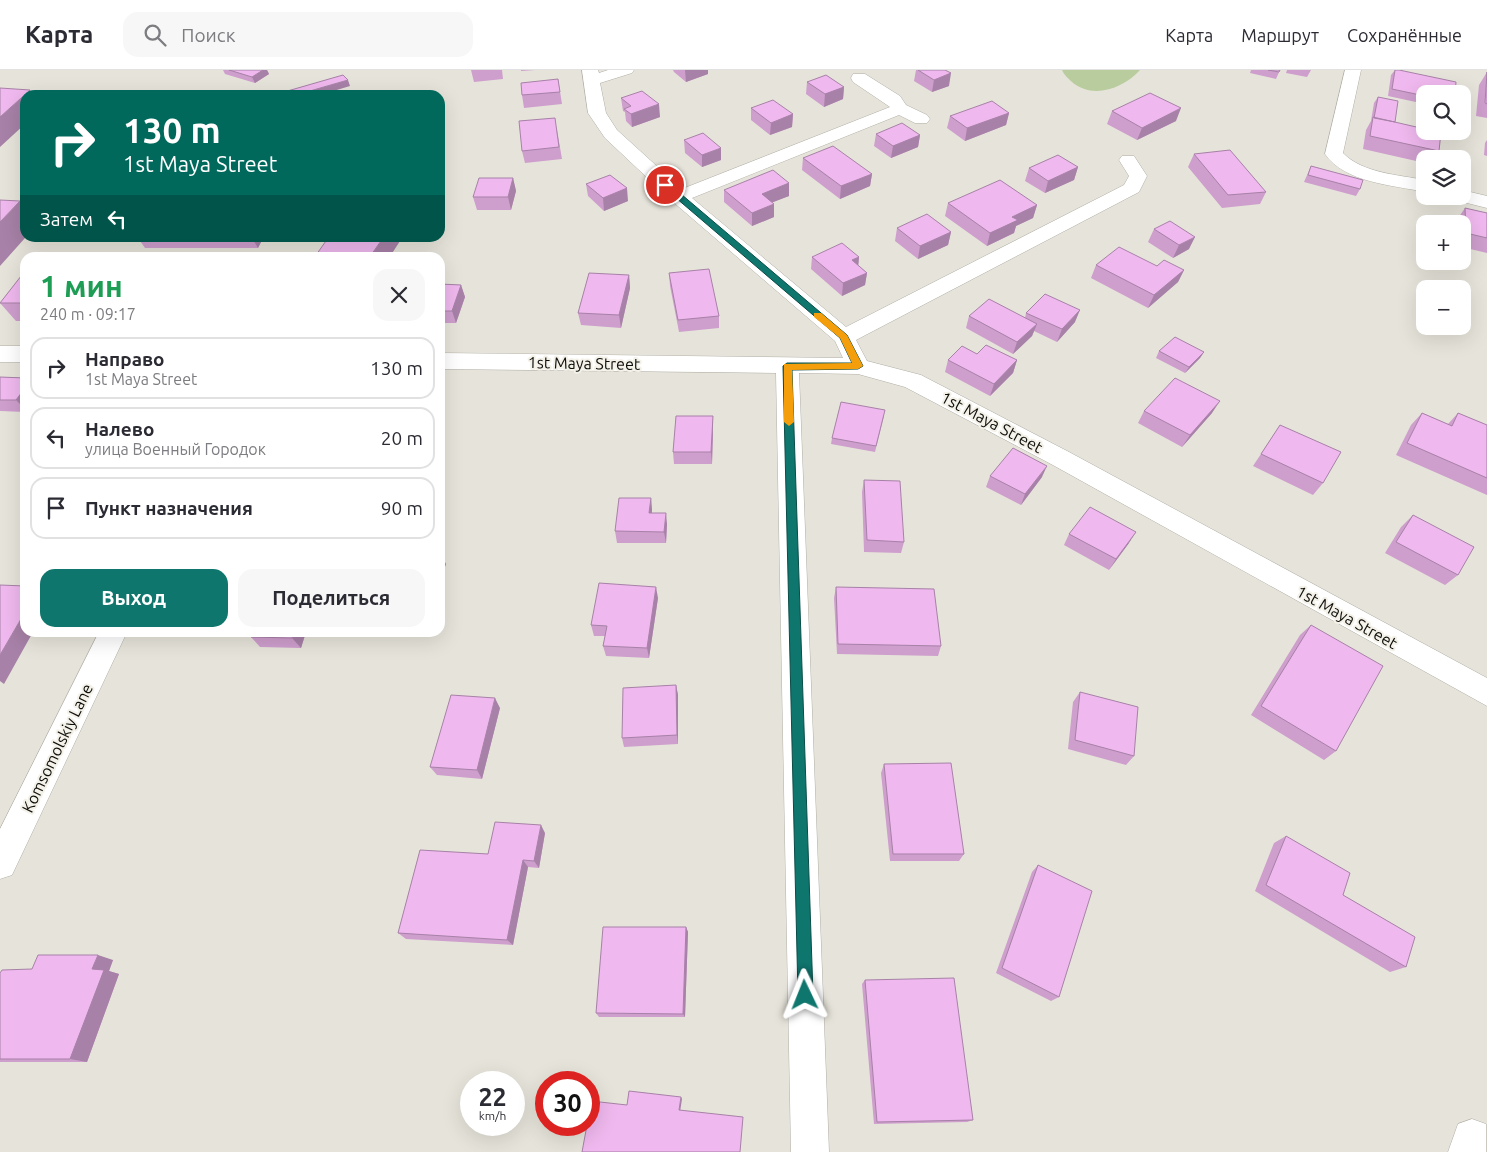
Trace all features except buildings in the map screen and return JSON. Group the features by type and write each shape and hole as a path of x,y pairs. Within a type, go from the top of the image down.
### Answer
{"street":[{"path":"626,70 591,75 597,113 611,134 678,197 844,337 858,366"},
{"path":"1353,70 1334,154 1339,161 1352,168 1416,184"},
{"path":"859,78 894,100 900,110 921,119"},
{"path":"678,197 900,110"},
{"path":"844,337 1132,188 1138,176 1128,160"},
{"path":"1471,198 1487,202"},
{"path":"0,354 20,354"},
{"name":"1st Maya Street","path":"445,361 858,366 913,381 1060,458 1487,693"},
{"path":"787,366 810,1152"},
{"name":"Komsomolskiy Lane","path":"0,863 111,637"}],"green space":[{"path":"1062,70 1140,70 1126,82 1108,90 1099,91 1080,87 1072,82"}],"slow traffic":[{"path":"789,422 787,366 858,366 844,337 818,315"}],"route":[{"path":"665,185 844,337 858,366 787,366 805,995"}]}
